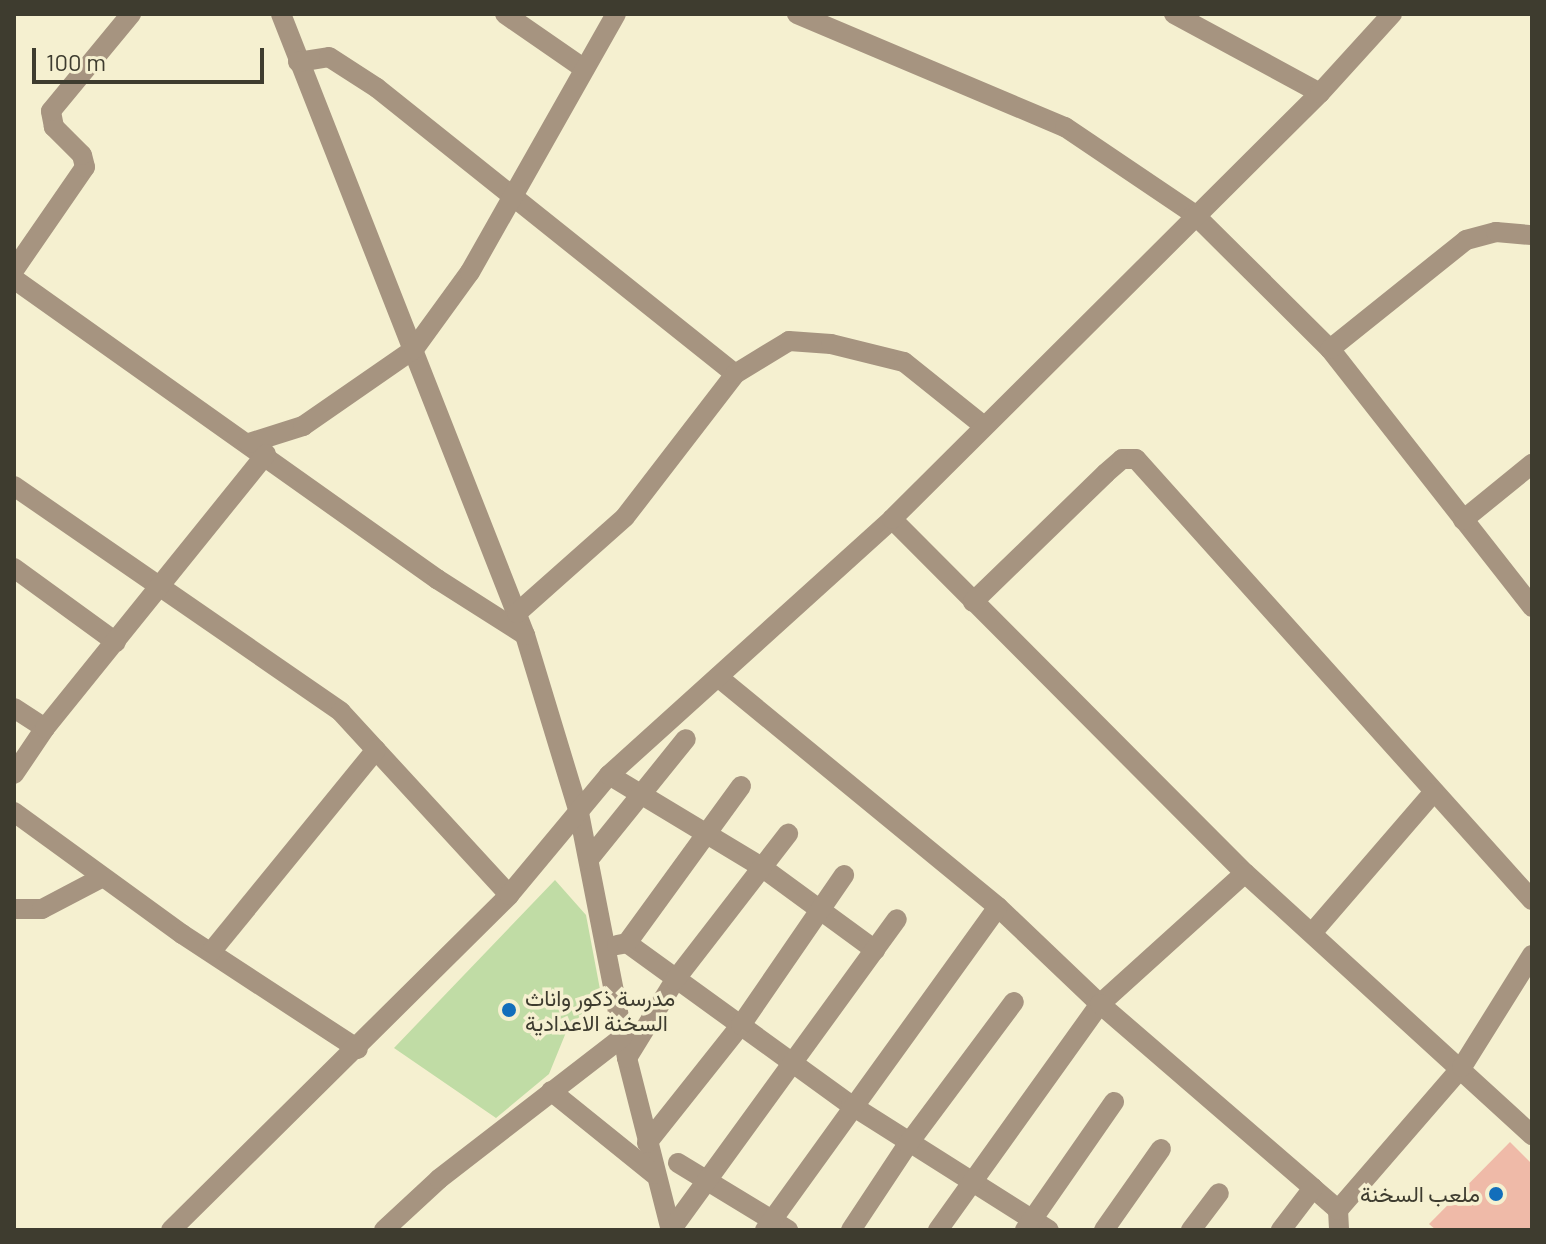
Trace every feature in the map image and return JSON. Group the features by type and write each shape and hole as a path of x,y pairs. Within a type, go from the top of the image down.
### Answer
{"street":[{"path":"14,270 85,167 82,155 54,127 51,111 131,14"},
{"path":"281,14 525,635 579,813 589,859 618,945 625,1048 654,1174 671,1230 897,919"},
{"path":"505,14 583,68"},
{"path":"14,774 45,728 160,588 264,453 414,349 470,272 511,193 616,14"},
{"path":"797,14 1016,102 1090,142 1194,214 1330,349 1532,607"},
{"path":"1174,14 1320,93"},
{"path":"171,1230 358,1049 509,895 609,775 892,519 1194,214 1320,93 1392,14"},
{"path":"298,62 322,56 347,67 511,193 735,374"},
{"path":"1330,349 1466,240 1496,232 1532,235"},
{"path":"14,279 264,453 437,579 525,635"},
{"path":"517,613 625,517 735,374 789,341 869,352 904,362 931,379 984,426"},
{"path":"264,453 303,426"},
{"path":"973,602 1106,473 1122,459 1136,459 1532,900"},
{"path":"1463,520 1532,464"},
{"path":"14,486 341,712 509,895"},
{"path":"892,519 1245,873 1462,1067 1532,1135"},
{"path":"14,568 116,642"},
{"path":"718,677 998,907 1100,1004 1313,1188 1338,1220 1462,1067 1532,955"},
{"path":"14,708 45,728"},
{"path":"589,859 686,739"},
{"path":"211,952 376,750"},
{"path":"609,775 703,835 763,868 875,950"},
{"path":"618,945 741,786"},
{"path":"1312,933 1433,793"},
{"path":"14,812 101,878 358,1049"},
{"path":"381,1229 551,1091 625,1048 788,834"},
{"path":"938,1230 1100,1004 1245,873"},
{"path":"647,1143 741,1025 844,875"},
{"path":"14,909 42,909 101,878"},
{"path":"678,1163 707,1179 776,1227 851,1105 998,907"},
{"path":"618,945 741,1025 908,1144 1036,1226 1114,1102"},
{"path":"851,1230 908,1144 1014,1002"},
{"path":"551,1091 654,1174"},
{"path":"1104,1230 1161,1149"},
{"path":"1281,1230 1313,1188"},
{"path":"1191,1230 1219,1193"}],"shaded area":[{"name":"ملعب السخنة","path":"1510,1142 1532,1164 1532,1230 1436,1230 1429,1224"}],"building":[{"name":"مدرسة ذكور واناث السخنة الاعدادية","path":"555,880 586,915 602,1000 569,1025 549,1074 496,1118 394,1048"}],"place":[{"name":"مدرسة ذكور واناث السخنة الاعدادية","path":"509,1010"},
{"name":"ملعب السخنة","path":"1496,1194"}]}
